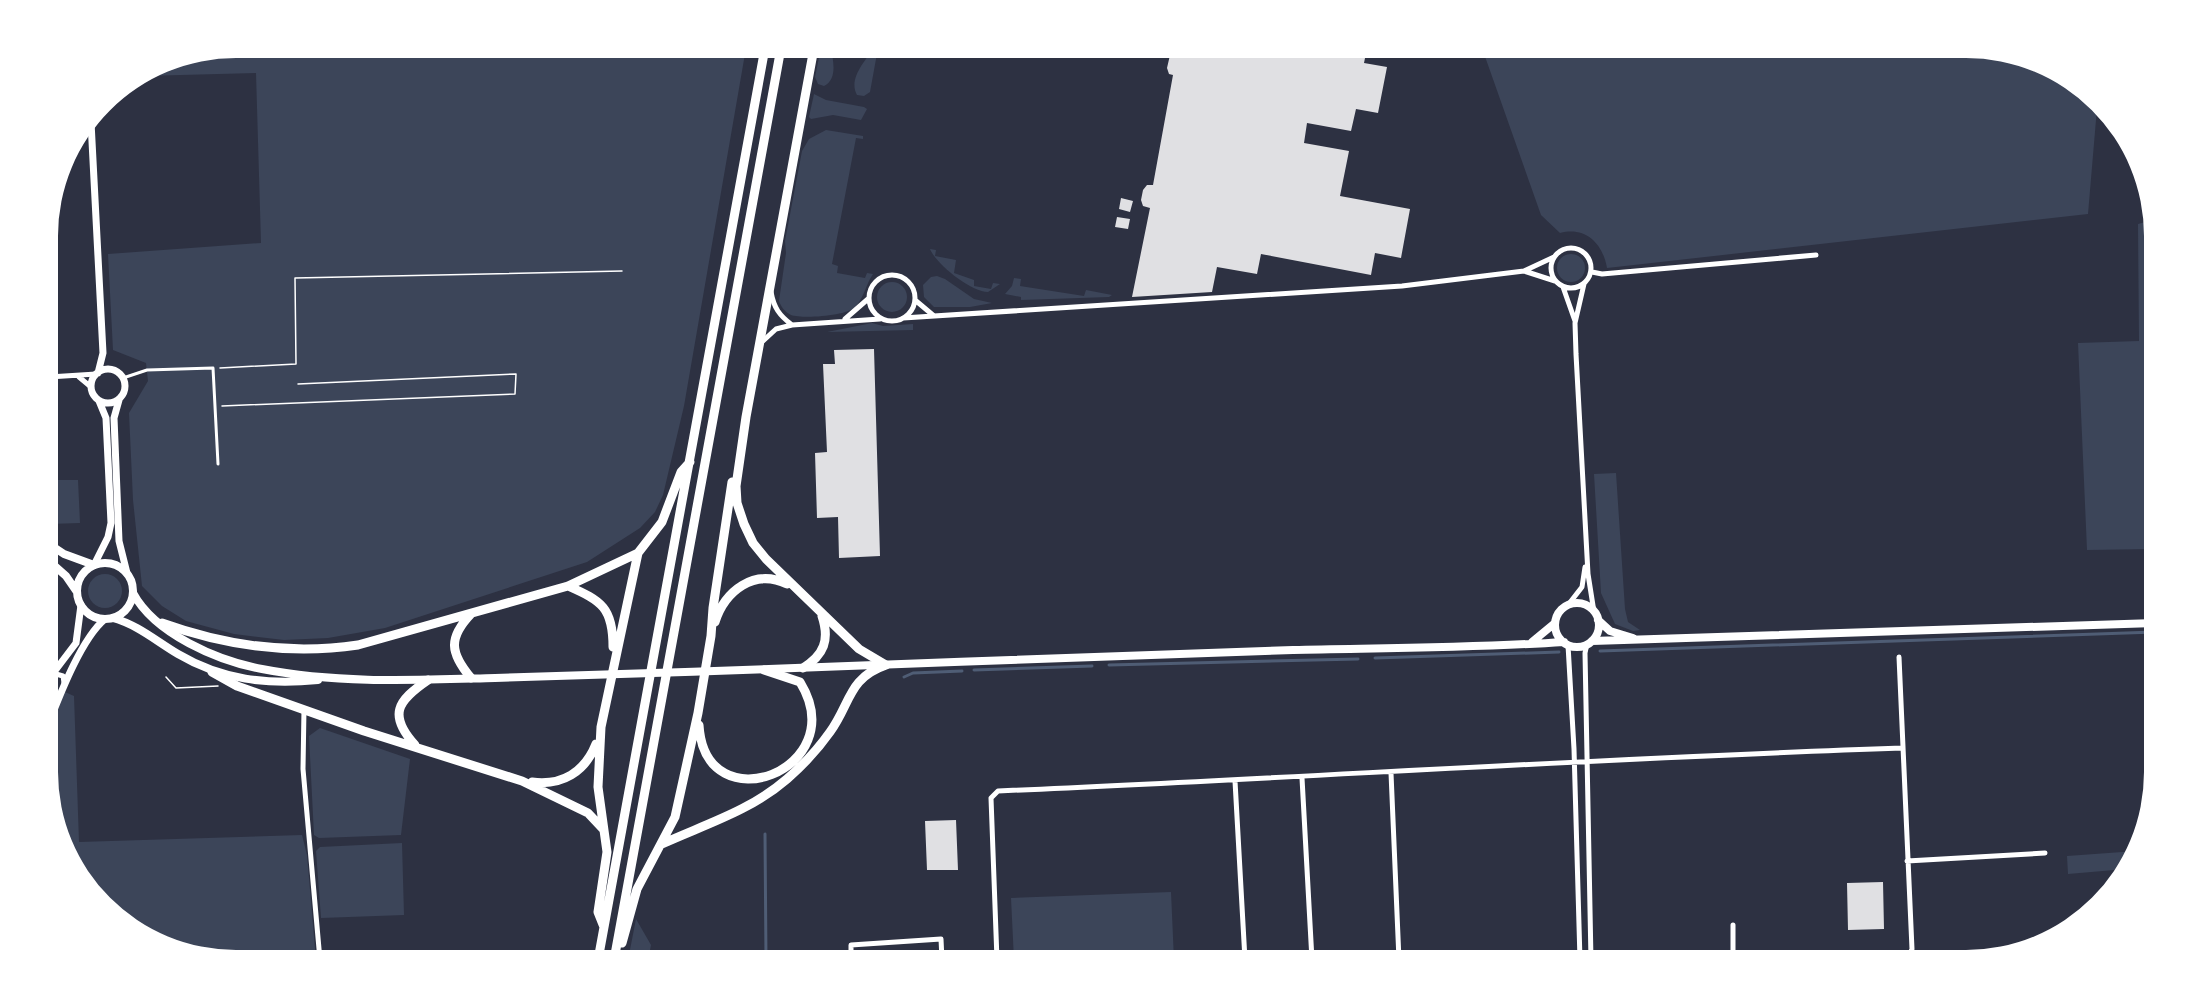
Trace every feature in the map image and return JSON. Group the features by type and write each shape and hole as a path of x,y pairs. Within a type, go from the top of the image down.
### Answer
{"highway":[{"path":"600,950 763,59"},
{"path":"618,950 779,59"},
{"path":"619,950 637,889 675,817 698,713 711,636 712,608 727,512 812,59"},
{"path":"746,417 736,486 737,503 753,543 822,616 864,653 886,665"},
{"path":"604,927 598,912 606,861 606,836 598,787 601,727 613,662 638,553 662,522 681,472 690,462"},
{"path":"162,623 236,644 308,651 358,645 568,586 638,553"},
{"path":"711,636 723,603 738,587 761,579 781,581 793,587"},
{"path":"568,586 590,595 604,606 613,624 613,662"},
{"path":"471,614 457,628 454,641 454,653 471,678"},
{"path":"803,668 818,657 825,646 826,633 822,616"},
{"path":"662,844 732,815 774,789 830,733 859,679 871,670 886,665"},
{"path":"698,713 700,742 707,758 719,770 733,777 748,780 777,774 790,765 808,740 812,724 811,708 800,682 782,674 764,670"},
{"path":"212,672 237,686 364,731 415,745 522,781 588,813 601,825 606,836"},
{"path":"415,745 400,728 398,713 405,697 429,680"},
{"path":"522,781 553,782 576,773 591,754 601,727"}],"main road":[{"path":"58,550 94,565 110,563 127,573 138,602 196,648 230,662 265,670 334,679"},
{"path":"77,592 80,577 94,565"},
{"path":"58,569 77,592 81,605 92,615 105,619 114,618 135,625 212,672 260,681 429,680 713,672 1530,643 1580,646 1590,642 1640,639 2144,622"},
{"path":"114,618 127,608 133,593"},
{"path":"1530,643 1543,636 1555,623 1559,612 1568,605 1585,605 1594,612 1598,620 1617,634 1640,639"},
{"path":"1590,642 1597,633 1598,620"},
{"path":"1555,623 1557,633 1566,644"}],"street":[{"path":"91,387 103,353 92,134"},
{"path":"759,348 766,336 776,329 792,325 883,319 890,321 903,318 1386,287 1524,271 1554,257 1564,249 1573,248 1582,251 1590,259 1592,273 1584,284 1575,323"},
{"path":"1592,273 1816,255"},
{"path":"1554,257 1551,270 1555,281"},
{"path":"1524,271 1571,289 1584,284"},
{"path":"843,321 868,299 876,280 891,274 909,282 915,300 935,317"},
{"path":"770,285 774,306 780,315 792,325"},
{"path":"1563,287 1575,323 1588,574 1594,612"},
{"path":"868,299 873,312 883,319"},
{"path":"903,318 910,312 915,300"},
{"path":"103,353 114,370 123,378 125,388 114,412 119,541 127,573"},
{"path":"59,377 97,374 114,370"},
{"path":"78,376 91,387 106,418 111,523 108,537 94,565"},
{"path":"99,401 109,403 119,400"},
{"path":"1568,605 1582,587 1588,547"},
{"path":"58,665 76,643 81,605"},
{"path":"58,700 96,627 105,619"},
{"path":"1590,642 1585,653 1591,949"},
{"path":"1566,644 1575,764 1580,949"},
{"path":"1899,657 1912,949"},
{"path":"58,674 63,676 64,685"},
{"path":"304,709 303,769 319,950"},
{"path":"997,950 991,798 998,791 1902,748"},
{"path":"1391,773 1399,949"},
{"path":"1302,778 1311,949"},
{"path":"1235,781 1244,949"},
{"path":"1907,861 2045,854"},
{"path":"1732,925 1733,949"},
{"path":"851,950 851,945 941,939 942,950"}],"lane":[{"path":"123,378 147,370 213,368 218,464"}],"path":[{"path":"213,368 296,364 295,278 622,271"},
{"path":"215,407 515,394 516,374 298,384"},
{"path":"166,677 176,688 237,686"}],"shaded area":[{"path":"1486,58 1978,59 2012,65 2055,82 2075,95 2096,116 2088,214 1607,268 1602,251 1592,239 1578,232 1560,233 1541,215"},
{"path":"225,59 744,59 684,406 663,495 655,512 640,528 587,562 385,628 328,638 284,640 234,634 186,621 162,606 142,586 133,500 129,413 148,381 146,363 113,350 108,254 261,243 256,73 162,76 202,62"},
{"path":"819,59 832,59 833,74 828,83 824,86 818,84 815,77"},
{"path":"866,59 876,59 870,92 864,96 857,95 855,89 856,77"},
{"path":"814,94 826,100 867,109 861,120 833,115 811,119 809,117"},
{"path":"826,130 863,136 863,139 856,138 832,264 838,266 837,273 865,278 867,273 873,274 861,299 850,310 824,316 791,315 779,301 786,253 785,241 802,151 809,139"},
{"path":"2143,223 2144,237 2144,549 2087,550 2078,343 2139,341 2138,224"},
{"path":"930,249 936,250 935,256 956,260 954,273 974,280 974,286 991,289 993,283 1000,284 988,292 973,287 939,262"},
{"path":"1571,254 1581,258 1585,268 1581,278 1571,282 1561,278 1557,268 1561,258"},
{"path":"937,276 974,299 992,303 970,307 934,307 924,297 923,285 931,277"},
{"path":"1014,278 1021,279 1020,286 1084,296 1086,290 1112,295 1109,297 1021,300 1021,297 1005,294 1012,286"},
{"path":"892,282 902,287 907,297 902,307 892,312 882,307 877,297 882,287"},
{"path":"872,323 883,326 913,324 913,330 827,332"},
{"path":"1616,473 1625,609 1628,622 1640,630 1633,631 1615,624 1601,593 1594,474"},
{"path":"59,480 78,480 80,523 58,524"},
{"path":"105,574 117,579 122,591 117,603 105,608 93,603 88,591 93,579"},
{"path":"58,689 74,696 79,842 302,835 307,855 315,950 237,950 202,946 169,936 128,913 95,880 72,839 65,817 58,771"},
{"path":"320,728 410,759 401,835 319,838 314,835 309,736"},
{"path":"402,843 404,915 321,918 316,851 320,847"},
{"path":"2125,852 2115,870 2068,874 2067,856"},
{"path":"1171,892 1174,949 1013,950 1011,898"},
{"path":"636,919 651,945 650,950 630,950"}],"building":[{"path":"1169,58 1365,58 1364,63 1387,67 1378,113 1356,109 1351,131 1307,123 1304,143 1349,151 1340,196 1410,209 1401,258 1375,253 1371,275 1261,254 1257,274 1217,267 1212,292 1132,297 1150,208 1143,206 1141,200 1143,190 1147,185 1153,185 1173,75 1169,74 1167,68"},
{"path":"1121,198 1133,201 1130,212 1119,209"},
{"path":"1117,217 1130,219 1128,229 1115,227"},
{"path":"874,349 880,556 839,558 838,517 817,518 815,453 827,452 823,364 835,364 834,350"},
{"path":"956,820 958,870 927,870 925,821"},
{"path":"1883,882 1884,929 1848,930 1847,883"}],"waterway":[{"path":"1600,651 2144,632"},
{"path":"1375,658 1559,652"},
{"path":"1109,665 1358,659"},
{"path":"974,670 1092,666"},
{"path":"904,677 913,673 962,671"},
{"path":"765,834 766,950"}]}
